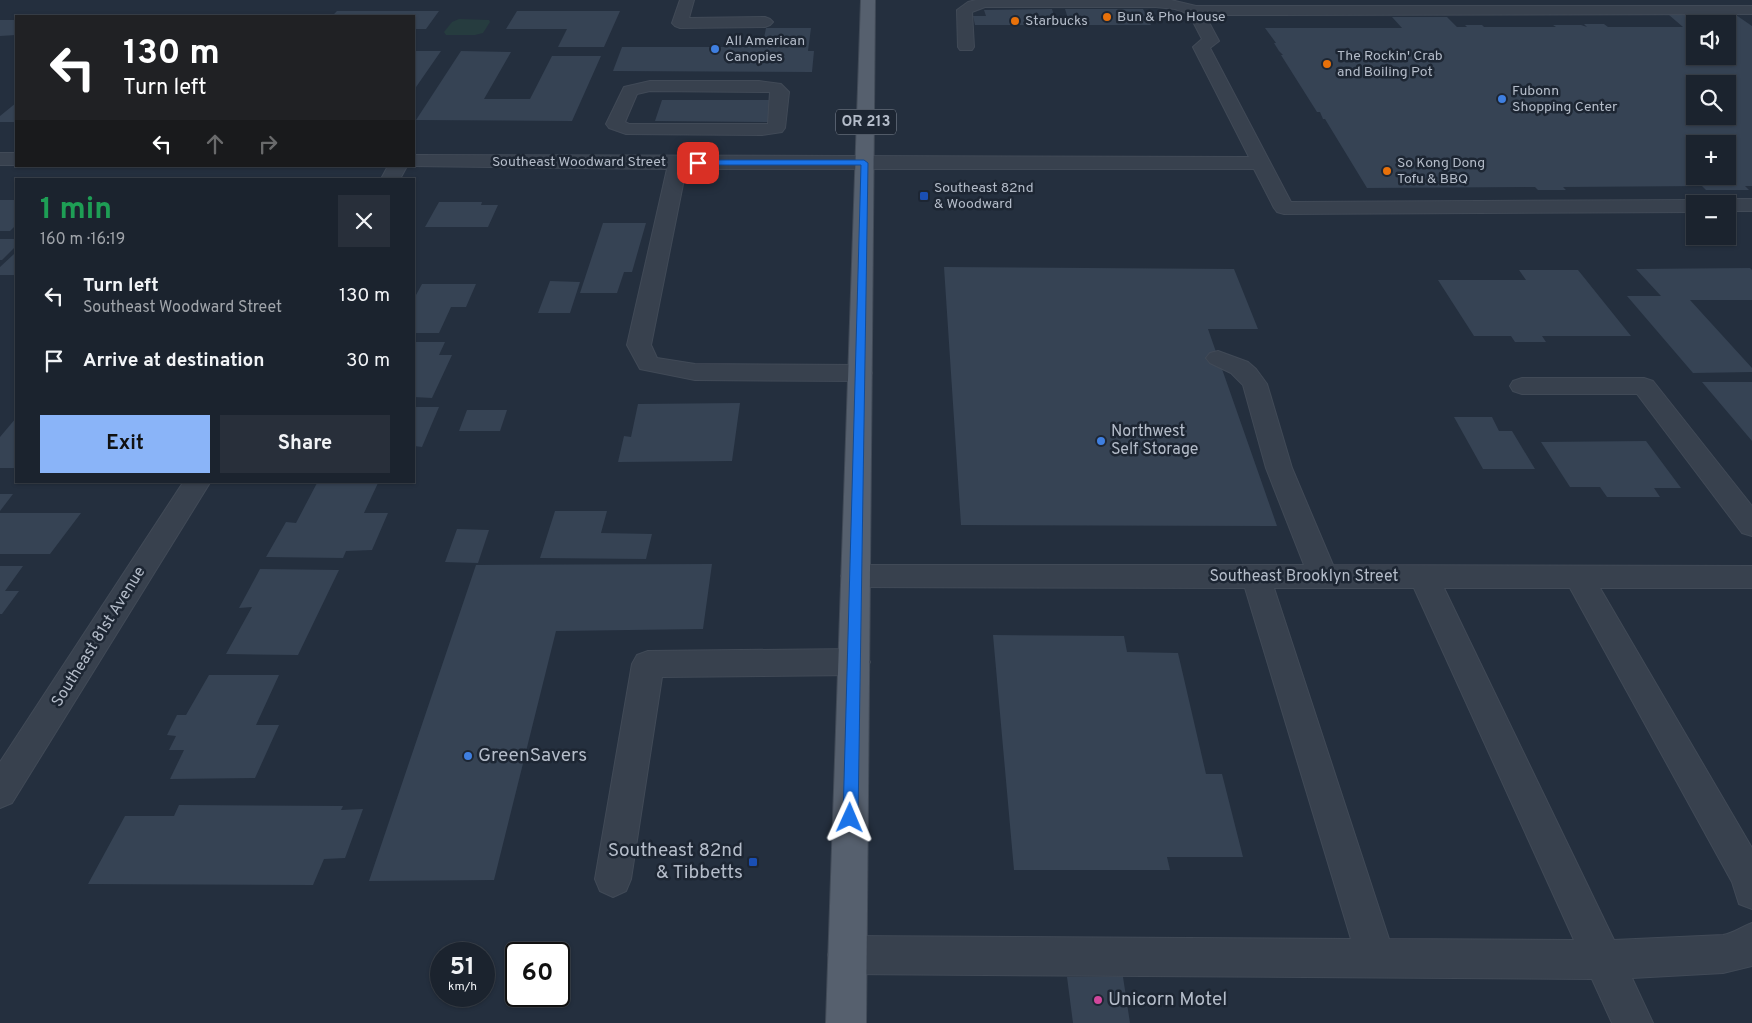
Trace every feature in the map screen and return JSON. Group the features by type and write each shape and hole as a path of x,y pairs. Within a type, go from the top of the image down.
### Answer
{"main road":[{"name":"OR 213","path":"846,1023 868,0"}],"street":[{"path":"687,0 680,23 765,22"},
{"path":"966,47 964,10 978,4 1156,3 1177,5 1195,11 1752,10"},
{"path":"1195,11 1211,42 1201,47 1284,208 1686,206"},
{"path":"650,86 759,86 775,88 780,92 776,128 762,130 626,129 615,124 630,91 650,86"},
{"path":"756,163 762,130"},
{"path":"0,159 15,160"},
{"name":"Southeast Woodward Street","path":"415,161 1261,163"},
{"path":"678,163 639,344 648,364 695,372 860,373"},
{"path":"391,178 397,167"},
{"path":"1736,205 1752,205"},
{"path":"1218,358 1239,367 1249,375 1255,384 1279,468 1324,577"},
{"path":"1522,386 1644,386 1752,526"},
{"name":"Southeast 81st Avenue","path":"0,792 197,483"},
{"name":"Southeast Brooklyn Street","path":"856,576 1752,577"},
{"path":"1256,577 1376,958"},
{"path":"1424,577 1633,1023"},
{"path":"1579,577 1749,878 1752,891"},
{"path":"613,879 648,664 854,662"},
{"path":"847,955 1603,960 1723,954 1745,950 1752,942"}],"green space":[{"path":"459,19 489,20 490,22 483,33 475,35 446,35 444,32 452,22"}],"building":[{"name":"Starbucks","path":"1052,9 1057,25 975,25 973,16 986,16 984,10"},
{"name":"Bun & Pho House","path":"1065,9 1143,9 1151,25 1070,25"},
{"path":"337,11 439,11 426,29 415,29 415,15 333,15"},
{"path":"517,11 620,11 604,47 558,47 567,29 506,29"},
{"name":"Fubonn Shopping Center","path":"1669,15 1686,15 1686,65 1736,65 1736,15 1752,26 1752,186 1745,186 1749,190 1706,190 1702,186 1563,187 1566,190 1538,190 1535,187 1367,188 1325,119 1323,119 1320,112 1317,112 1265,28 1402,28 1392,17 1447,17 1457,27 1467,27 1465,25 1482,25 1484,27 1556,27 1553,25 1581,25 1587,27 1584,24 1604,24 1608,27 1683,27"},
{"path":"0,20 15,20 15,35 0,36"},
{"name":"All American Canopies","path":"766,28 811,28 808,51 814,51 812,72 613,71 622,47 758,47 758,43 763,43"},
{"path":"415,51 441,51 415,89"},
{"path":"461,51 511,52 484,99 530,99 552,56 601,56 572,121 416,120"},
{"path":"662,100 771,100 768,122 655,121"},
{"path":"15,104 15,122 0,122 0,116"},
{"path":"0,200 15,200 15,226 10,231 0,231"},
{"path":"439,202 482,202 481,205 498,205 488,227 425,227"},
{"path":"603,223 646,223 632,272 624,272 617,293 580,293"},
{"path":"0,239 15,239 15,247 0,260"},
{"path":"15,254 15,275 0,275 0,267"},
{"name":"Northwest Self Storage","path":"944,267 1234,269 1258,329 1208,329 1277,526 961,525"},
{"path":"1750,268 1752,270 1752,300 1690,300 1752,368 1752,372 1693,373 1627,296 1661,296 1636,269"},
{"path":"1519,270 1578,270 1631,336 1542,336 1546,342 1515,342 1511,336 1474,336 1438,280 1526,280"},
{"path":"550,281 580,282 570,313 538,313"},
{"path":"422,284 476,284 466,307 451,307 439,333 415,333 416,295"},
{"path":"415,342 445,342 439,355 452,355 432,398 415,397"},
{"path":"1702,382 1752,382 1752,441"},
{"path":"740,403 732,461 618,462 624,436 631,437 638,404"},
{"path":"415,407 439,407 422,447 415,446"},
{"path":"467,410 507,410 500,431 459,431"},
{"path":"1454,417 1492,417 1499,431 1512,431 1535,469 1483,469"},
{"path":"15,419 15,468 0,468 0,437"},
{"path":"1646,441 1681,488 1654,488 1660,497 1607,497 1600,487 1570,487 1541,442"},
{"path":"317,483 378,483 364,513 388,513 372,550 346,551 343,558 266,557 286,522 296,523"},
{"path":"0,494 13,494 0,511"},
{"path":"555,511 607,511 601,533 652,534 646,559 540,558"},
{"path":"0,513 81,513 50,554 0,554"},
{"path":"457,529 489,530 478,563 445,562"},
{"name":"GreenSavers","path":"712,564 703,629 556,631 494,880 369,881 476,565"},
{"path":"0,566 23,566 5,591 19,591 2,614 0,614"},
{"path":"260,569 339,570 298,655 226,654 252,607 239,608"},
{"path":"993,635 1124,636 1127,652 1178,653 1206,774 1222,774 1243,857 1167,857 1170,870 1014,870"},
{"path":"209,675 279,675 256,725 279,725 255,778 170,779 184,750 169,750 176,736 167,735 177,715 186,715"},
{"path":"179,805 343,806 341,810 363,809 345,858 324,859 313,885 88,884 125,816 174,816"},
{"name":"Unicorn Motel","path":"1067,977 1123,977 1130,1023 1073,1023"}],"place":[{"name":"Bun & Pho House","path":"1107,17"},
{"name":"Starbucks","path":"1015,21"},
{"name":"All American Canopies","path":"715,49"},
{"name":"The Rockin' Crab and Boiling Pot","path":"1327,64"},
{"name":"Fubonn Shopping Center","path":"1502,99"},
{"name":"So Kong Dong Tofu & BBQ","path":"1387,171"},
{"name":"Southeast 82nd & Woodward","path":"924,196"},
{"name":"Northwest Self Storage","path":"1101,441"},
{"name":"GreenSavers","path":"468,756"},
{"name":"Southeast 82nd & Tibbetts","path":"753,862"},
{"name":"Unicorn Motel","path":"1098,1000"}],"route":[{"path":"698,163 864,163 850,818"}]}
